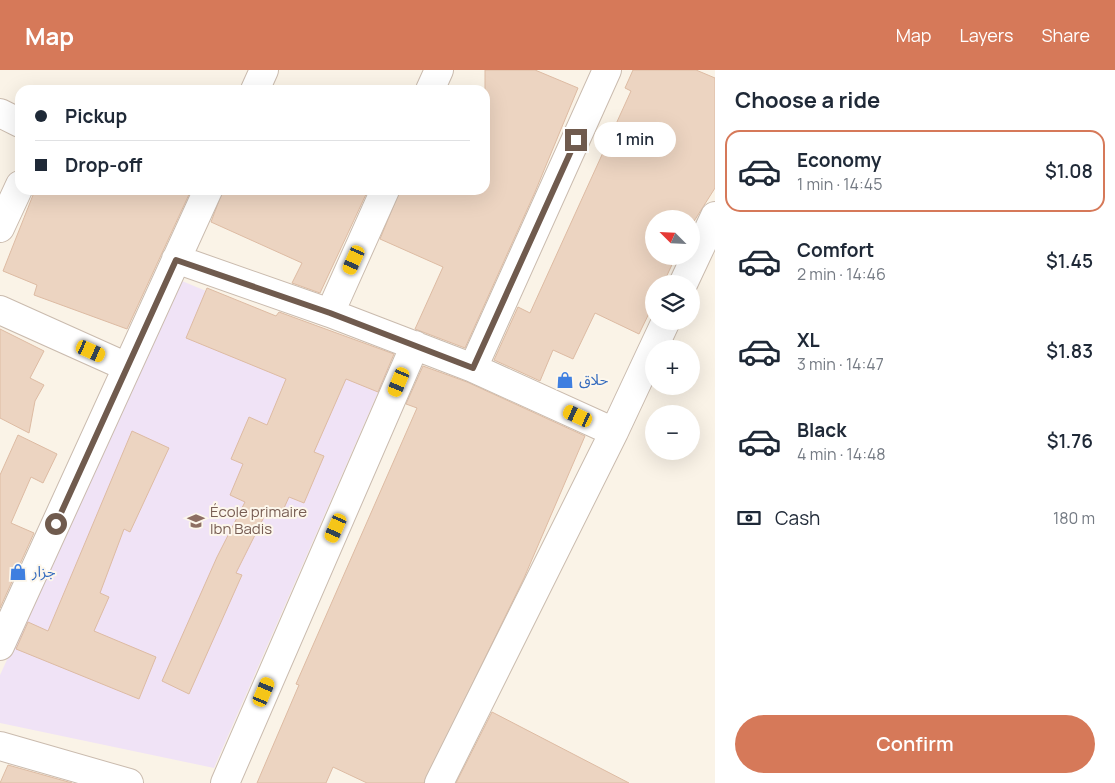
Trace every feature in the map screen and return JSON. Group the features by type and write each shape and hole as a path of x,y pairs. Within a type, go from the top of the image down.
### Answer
{"street":[{"path":"257,85 264,70"},
{"path":"432,85 439,70"},
{"path":"473,368 607,70"},
{"path":"0,113 15,120"},
{"path":"0,228 15,195"},
{"path":"0,646 206,195"},
{"path":"330,313 383,195"},
{"path":"687,275 715,216"},
{"path":"176,260 330,313 415,345 473,368 614,432"},
{"path":"0,310 127,367"},
{"path":"439,783 614,432 662,330"},
{"path":"225,783 415,345"},
{"path":"0,746 65,774 129,783"}],"shaded area":[{"name":"École primaire Ibn Badis","path":"182,281 389,367 214,768 0,723 0,675"}],"building":[{"path":"485,70 535,70 578,88 535,192 465,348 415,329 443,267 380,239 398,195 490,195 490,85 485,85"},
{"path":"633,70 696,70 715,78 715,188 700,212 700,210 645,210 645,265 672,265 667,275 645,275 645,322 639,334 595,313 573,359 553,350 540,381 494,360 518,307 530,313 631,91 625,88"},
{"path":"33,195 189,195 127,329 34,295 37,285 3,271"},
{"path":"221,195 366,195 320,293 292,283 302,263 211,222"},
{"path":"207,288 276,316 279,312 394,354 378,392 346,379 314,452 324,456 304,503 289,497 280,517 267,511 236,573 242,575 189,694 162,681 217,557 245,502 230,495 243,464 231,459 249,417 267,425 286,379 186,338"},
{"path":"0,329 44,351 30,378 44,385 35,401 29,433 0,418"},
{"path":"423,366 467,382 585,436 524,578 424,783 367,783 333,767 326,783 257,783 299,685 296,684 417,408 406,404"},
{"path":"132,431 169,448 130,532 124,529 100,593 109,597 94,631 156,657 139,699 16,649 28,622 48,631"},
{"path":"18,435 57,454 43,483 31,477 11,523 34,533 0,608 0,475"},
{"path":"492,712 629,783 456,783"},
{"path":"8,765 72,783 0,783"}],"place":[{"name":"حلاق","path":"565,380"},
{"name":"École primaire Ibn Badis","path":"196,521"},
{"name":"جزار","path":"18,572"}],"route":[{"path":"56,524 176,260 330,313 473,368 576,140"}]}
